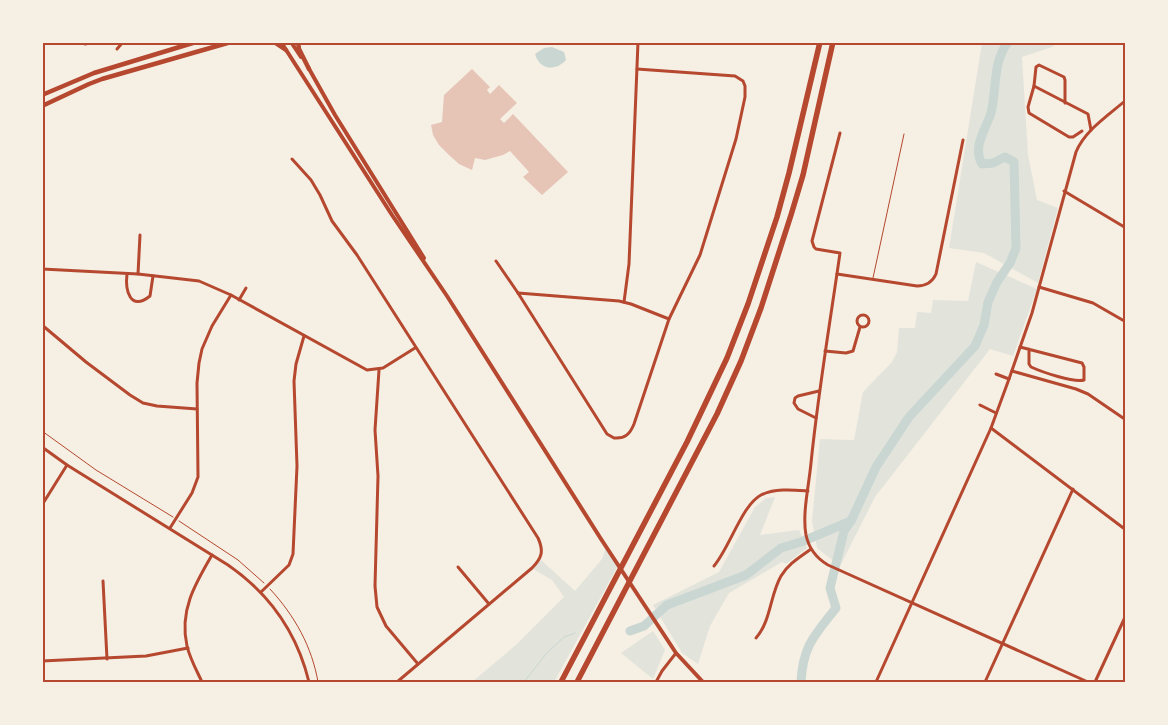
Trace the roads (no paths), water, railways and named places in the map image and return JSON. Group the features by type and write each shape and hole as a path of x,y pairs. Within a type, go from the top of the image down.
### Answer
{"highway":[{"path":"561,682 706,404 727,358 748,304 781,204 820,42"},
{"path":"576,682 717,414 741,361 761,308 802,175 833,42"}],"main road":[{"path":"42,96 94,73 196,42"},
{"path":"42,106 89,84 231,42"},
{"path":"274,42 286,50"},
{"path":"298,42 299,49 309,69"}],"street":[{"path":"82,42 85,44 95,42"},
{"path":"116,49 123,42"},
{"path":"282,42 392,216 430,270 574,498 676,653 703,682"},
{"path":"291,42 419,249 430,270"},
{"path":"624,302 629,264 638,42"},
{"path":"1065,102 1064,78 1042,65 1036,67 1034,86 1028,107 1031,115 1069,136 1073,137 1082,130"},
{"path":"496,261 601,426 607,434 614,438 626,436 632,430 669,319 698,260 736,139 746,88 741,79 731,76 637,69"},
{"path":"1034,86 1088,114 1091,131"},
{"path":"876,682 990,428 1009,379 1039,287 1078,146 1091,131 1125,102"},
{"path":"840,134 812,240 816,249 840,253 816,418 808,491 806,520 807,538 811,549 818,559 828,565 1088,682"},
{"path":"837,274 917,286 926,285 932,281 936,274 963,140"},
{"path":"292,159 311,180 332,221 356,255 541,546 542,555 535,565 397,682"},
{"path":"1064,191 1126,228"},
{"path":"138,274 140,235"},
{"path":"42,270 138,274 200,280 231,295 367,370 379,370 415,348"},
{"path":"127,274 128,296 138,300 143,300 150,296 153,276"},
{"path":"1039,287 1093,303 1126,322"},
{"path":"239,300 246,288"},
{"path":"518,293 624,302 669,319"},
{"path":"170,528 194,489 198,476 198,375 202,349 214,322 231,295"},
{"path":"42,325 130,396 157,406 197,409"},
{"path":"826,351 846,353 853,351 860,327"},
{"path":"261,592 289,565 294,554 297,466 294,381 296,364 304,336"},
{"path":"1020,347 1029,349 1082,363 1084,367 1084,380 1080,381 1031,367 1029,364 1029,349"},
{"path":"379,370 375,430 378,476 375,586 377,607 386,626 418,664"},
{"path":"1012,371 1088,394 1126,420"},
{"path":"996,374 1009,379"},
{"path":"816,418 798,409 794,403 795,398 798,396 820,391"},
{"path":"980,405 996,413"},
{"path":"990,428 1126,530"},
{"path":"42,447 67,465 238,572 261,592 291,633 304,661 309,682"},
{"path":"42,504 67,465"},
{"path":"985,682 1073,490"},
{"path":"714,566 726,550 752,502 768,492 808,491"},
{"path":"756,638 764,626 782,574 811,549"},
{"path":"202,682 188,648 185,625 188,603 195,585 212,555"},
{"path":"458,567 489,604"},
{"path":"103,581 107,659"},
{"path":"1095,682 1126,615"},
{"path":"42,661 146,656 188,648"},
{"path":"656,682 676,653"}],"lane":[{"path":"872,279 904,134"}],"waterway":[{"path":"801,682 807,649 836,608 830,588 844,531 851,521 876,467 909,417 975,346 984,325 988,302 997,282 1010,263 1016,248 1014,162 1005,157 993,163 982,164 978,151 991,113 999,59 1008,42"},
{"path":"630,631 644,626 667,605 746,575 781,548 801,542 851,521"},
{"path":"524,682 546,654 564,637 575,633"}]}
